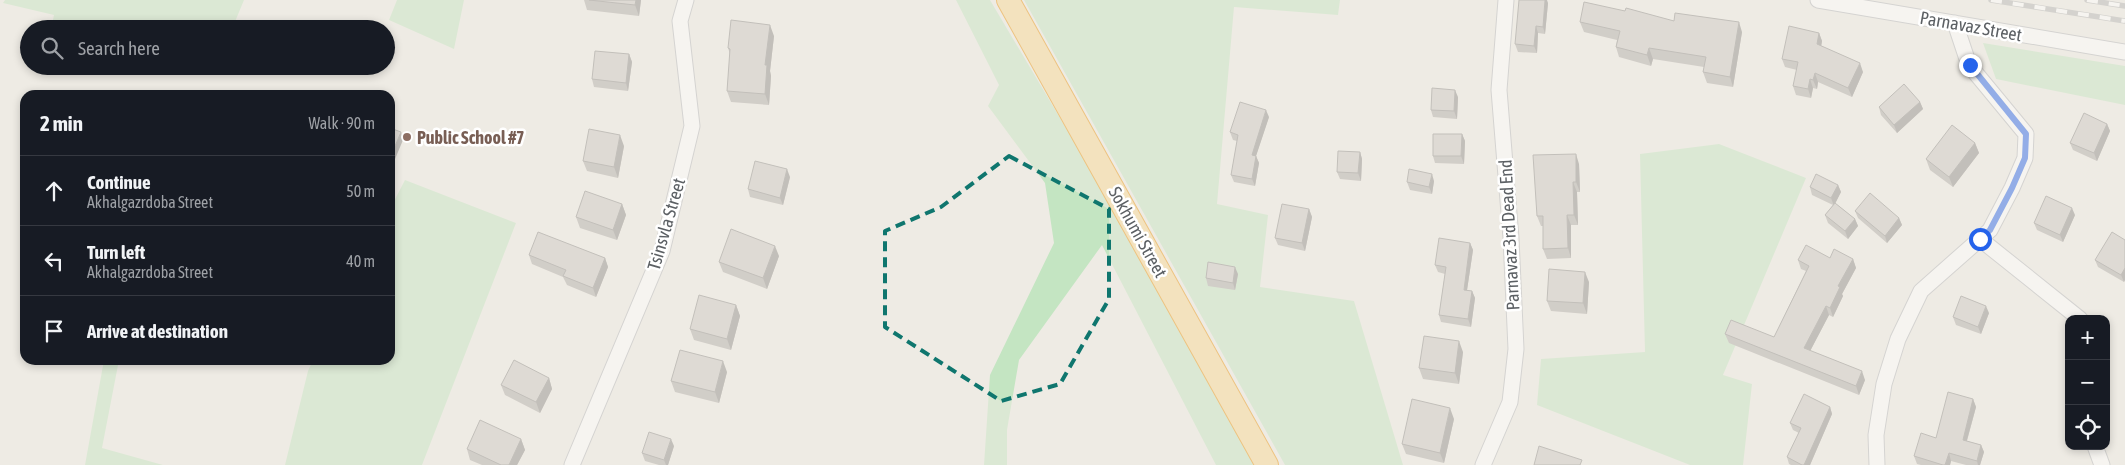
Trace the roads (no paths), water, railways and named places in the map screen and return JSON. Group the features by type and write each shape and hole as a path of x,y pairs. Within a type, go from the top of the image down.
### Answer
{"highway":[{"name":"Sokhumi Street","path":"1008,0 1267,465"}],"street":[{"name":"Tsinsvla Street","path":"572,465 662,251 667,232 692,126 680,22 686,0"},
{"name":"Parnavaz 3rd Dead End","path":"1483,465 1510,402 1516,349 1511,238 1499,90 1506,0"},
{"name":"Parnavaz Street","path":"1818,0 2125,52"},
{"path":"1877,465 1876,435 1884,384 1898,339 1921,291 1990,230 2025,158 2026,134 1970,65 1955,23"},
{"path":"1980,239 2075,315"},
{"path":"2096,450 2102,465"}],"railway":[{"path":"1991,0 2125,21"},
{"path":"2087,0 2125,6"}],"place":[{"name":"Public School #7","path":"407,137"}]}
